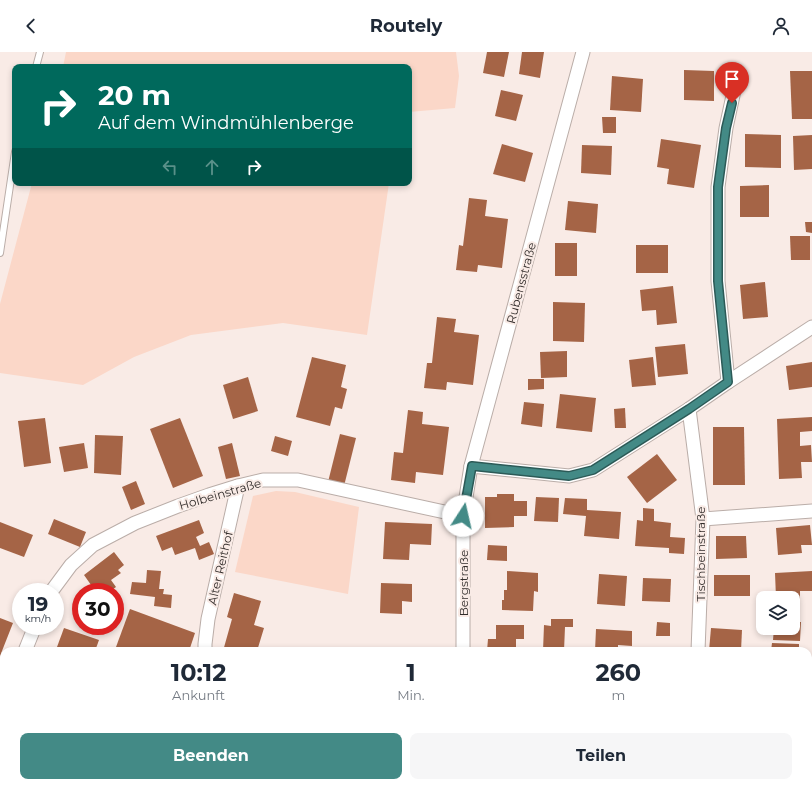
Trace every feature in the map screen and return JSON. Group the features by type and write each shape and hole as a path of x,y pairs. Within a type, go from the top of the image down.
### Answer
{"street":[{"name":"Rubensstraße","path":"463,516 472,466 583,52"},
{"path":"728,382 718,281 718,187 726,128 737,78"},
{"path":"472,466 569,476 593,470 689,409 812,327"},
{"name":"Tischbeinstraße","path":"689,409 703,519 698,647"},
{"name":"Holbeinstraße","path":"58,583 71,565 93,545 136,523 209,495 263,480 298,480 463,516"},
{"name":"Alter Reithof","path":"205,647 208,619 238,486"},
{"path":"703,519 812,511"},
{"name":"Bergstraße","path":"463,516 463,647"},
{"path":"27,647 31,635"}],"lane":[{"path":"37,64 40,52"},
{"path":"0,253 12,172"}],"shaded area":[{"path":"66,52 456,52 459,76 455,108 412,112 412,64 64,64"},
{"path":"31,186 389,186 367,335 283,323 191,335 134,357 83,385 0,373 0,304"},
{"path":"276,491 295,492 359,507 348,594 235,572 253,496"}],"building":[{"path":"487,52 509,52 504,77 483,73"},
{"path":"522,52 544,52 540,78 519,74"},
{"path":"684,70 714,71 714,101 684,100"},
{"path":"790,71 812,71 812,119 792,119"},
{"path":"612,76 643,79 641,112 610,110"},
{"path":"501,90 523,95 516,121 495,116"},
{"path":"602,117 616,117 616,133 603,133"},
{"path":"745,134 781,135 781,168 745,167"},
{"path":"812,135 812,169 794,170 793,136"},
{"path":"661,139 701,145 694,188 667,184 669,169 657,167"},
{"path":"502,144 533,153 525,182 493,174"},
{"path":"582,145 612,146 611,175 581,173"},
{"path":"769,185 769,217 740,217 740,186"},
{"path":"469,198 487,200 485,216 508,219 502,268 478,265 477,272 456,270 459,245 463,246"},
{"path":"568,201 598,204 596,233 565,230"},
{"path":"805,222 812,222 812,233 806,232"},
{"path":"790,236 810,236 810,260 791,260"},
{"path":"555,243 577,243 577,276 555,276"},
{"path":"636,245 668,245 668,273 636,273"},
{"path":"765,282 768,317 743,319 740,285"},
{"path":"673,286 677,323 657,325 656,310 642,311 640,290"},
{"path":"553,302 585,303 584,342 553,341"},
{"path":"437,317 456,319 454,332 479,335 473,385 447,382 446,390 424,388 427,363 432,363"},
{"path":"685,344 688,374 658,377 655,347"},
{"path":"567,351 567,377 541,378 540,352"},
{"path":"312,357 346,365 341,387 347,389 342,409 335,407 330,426 296,417"},
{"path":"653,357 656,385 632,387 629,360"},
{"path":"812,362 812,387 789,390 786,366"},
{"path":"248,377 258,411 233,419 223,385"},
{"path":"528,379 544,379 544,389 528,390"},
{"path":"560,394 596,398 592,432 556,428"},
{"path":"524,402 544,404 542,427 521,424"},
{"path":"625,408 626,428 615,428 614,409"},
{"path":"408,410 423,412 422,424 449,427 443,475 416,472 415,483 391,480 394,452 403,453"},
{"path":"812,417 812,431 800,432 800,446 811,445 812,462 801,462 802,478 779,479 777,419"},
{"path":"45,418 51,463 24,467 18,421"},
{"path":"180,418 203,476 173,488 150,429"},
{"path":"713,427 744,427 745,485 713,485"},
{"path":"340,434 356,438 344,486 328,482"},
{"path":"95,435 123,436 121,475 94,473"},
{"path":"275,436 292,441 288,456 271,451"},
{"path":"84,443 88,468 64,472 59,447"},
{"path":"232,443 240,476 226,479 218,447"},
{"path":"657,454 677,480 647,503 627,477"},
{"path":"136,481 145,504 131,510 122,487"},
{"path":"497,494 514,494 514,501 527,501 527,516 514,516 514,527 485,528 485,497 497,497"},
{"path":"536,497 559,498 558,522 534,521"},
{"path":"565,498 587,499 587,510 621,512 619,539 584,536 586,516 563,514"},
{"path":"643,508 654,509 654,521 671,523 670,537 685,538 684,554 669,553 669,548 635,546 637,520 643,521"},
{"path":"54,519 86,532 80,547 48,534"},
{"path":"199,520 204,533 196,537 200,546 209,542 214,554 199,560 195,548 175,555 172,547 162,551 156,536"},
{"path":"0,522 33,535 24,557 0,548"},
{"path":"385,522 432,524 431,545 410,544 409,560 383,559"},
{"path":"810,525 812,545 801,545 802,553 778,555 776,528"},
{"path":"716,536 746,536 747,558 716,559"},
{"path":"488,545 507,546 507,561 487,560"},
{"path":"114,552 124,565 118,570 121,573 111,580 113,583 90,583 84,575"},
{"path":"147,570 161,571 159,589 164,589 163,594 172,595 171,608 154,606 155,597 130,594 132,582 146,583"},
{"path":"507,571 538,573 538,592 534,591 533,611 502,610 504,590 507,590"},
{"path":"812,571 812,591 776,591 775,573"},
{"path":"599,574 627,576 625,606 597,604"},
{"path":"714,575 750,575 750,596 714,596"},
{"path":"643,578 671,579 670,602 642,601"},
{"path":"381,583 412,584 412,602 402,601 402,614 380,613"},
{"path":"234,593 261,601 254,625 264,628 258,647 224,647 232,619 227,617"},
{"path":"130,609 195,633 190,647 116,647 120,635 124,635 124,625"},
{"path":"0,618 12,623 4,647 0,647"},
{"path":"551,619 573,619 573,627 565,627 564,647 543,647 544,625 551,626"},
{"path":"657,622 670,623 670,636 656,636"},
{"path":"801,622 800,641 773,640 773,635 800,635"},
{"path":"496,625 524,625 524,639 516,639 516,647 487,647 488,639 496,639"},
{"path":"64,628 72,631 72,635 84,635 99,640 96,647 57,647 61,635 64,635"},
{"path":"711,628 742,630 741,647 709,647"},
{"path":"596,629 632,631 632,646 618,645 618,647 595,647"},
{"path":"772,643 799,644 799,647 772,647"}],"route":[{"path":"463,516 472,466 569,476 593,470 689,409 728,382 718,281 718,187 726,128 732,103"}]}
